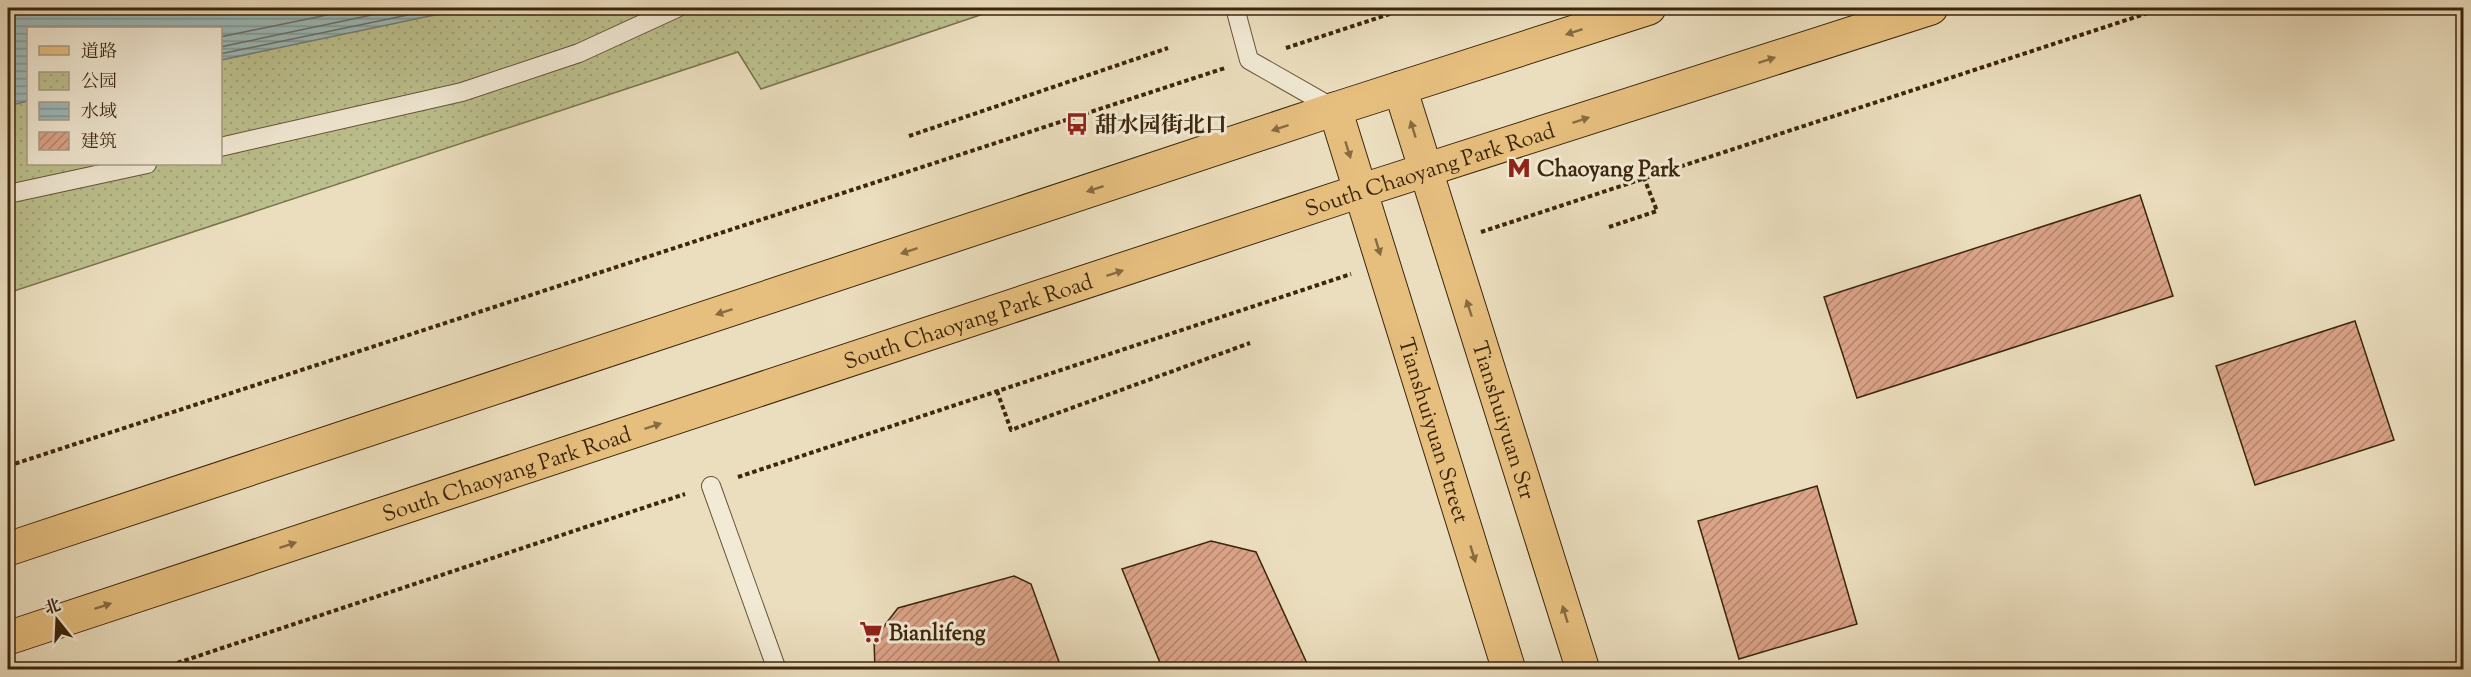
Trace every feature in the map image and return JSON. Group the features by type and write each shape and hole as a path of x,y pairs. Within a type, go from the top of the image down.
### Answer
{"main road":[{"path":"8,549 1335,109 1649,8"},
{"name":"South Chaoyang Park Road","path":"8,638 1360,191 1931,8"},
{"name":"Tianshuiyuan Str","path":"1400,88 1582,669"},
{"name":"Tianshuiyuan Street","path":"1335,109 1509,669"}],"lane":[{"path":"222,147 462,92 579,53 677,8"},
{"path":"1235,8 1249,60 1335,109"},
{"path":"8,194 142,165"},
{"path":"711,486 777,669"}],"path":[{"path":"8,466 1407,8"},
{"path":"1448,242 2163,8"},
{"path":"909,135 1168,48"},
{"path":"1609,226 1657,211 1644,178"},
{"path":"156,669 1383,264"},
{"path":"997,392 1011,430 1250,343"}],"green space":[{"path":"8,8 1001,8 761,89 738,52 8,293"}],"water":[{"path":"8,8 468,8 222,60 222,27 27,27 27,101 8,106"}],"building":[{"path":"2140,195 2173,296 1857,398 1824,297"},
{"path":"2355,321 2394,440 2255,485 2216,366"},
{"path":"1817,486 1857,624 1739,659 1698,521"},
{"path":"1211,541 1256,552 1310,670 1163,670 1122,569"},
{"path":"1014,576 1031,584 1062,670 875,670 874,639 898,608"}],"place":[{"name":"甜水园街北口","path":"1077,124"},
{"name":"Chaoyang Park","path":"1519,168"},
{"name":"Bianlifeng","path":"871,632"}]}
